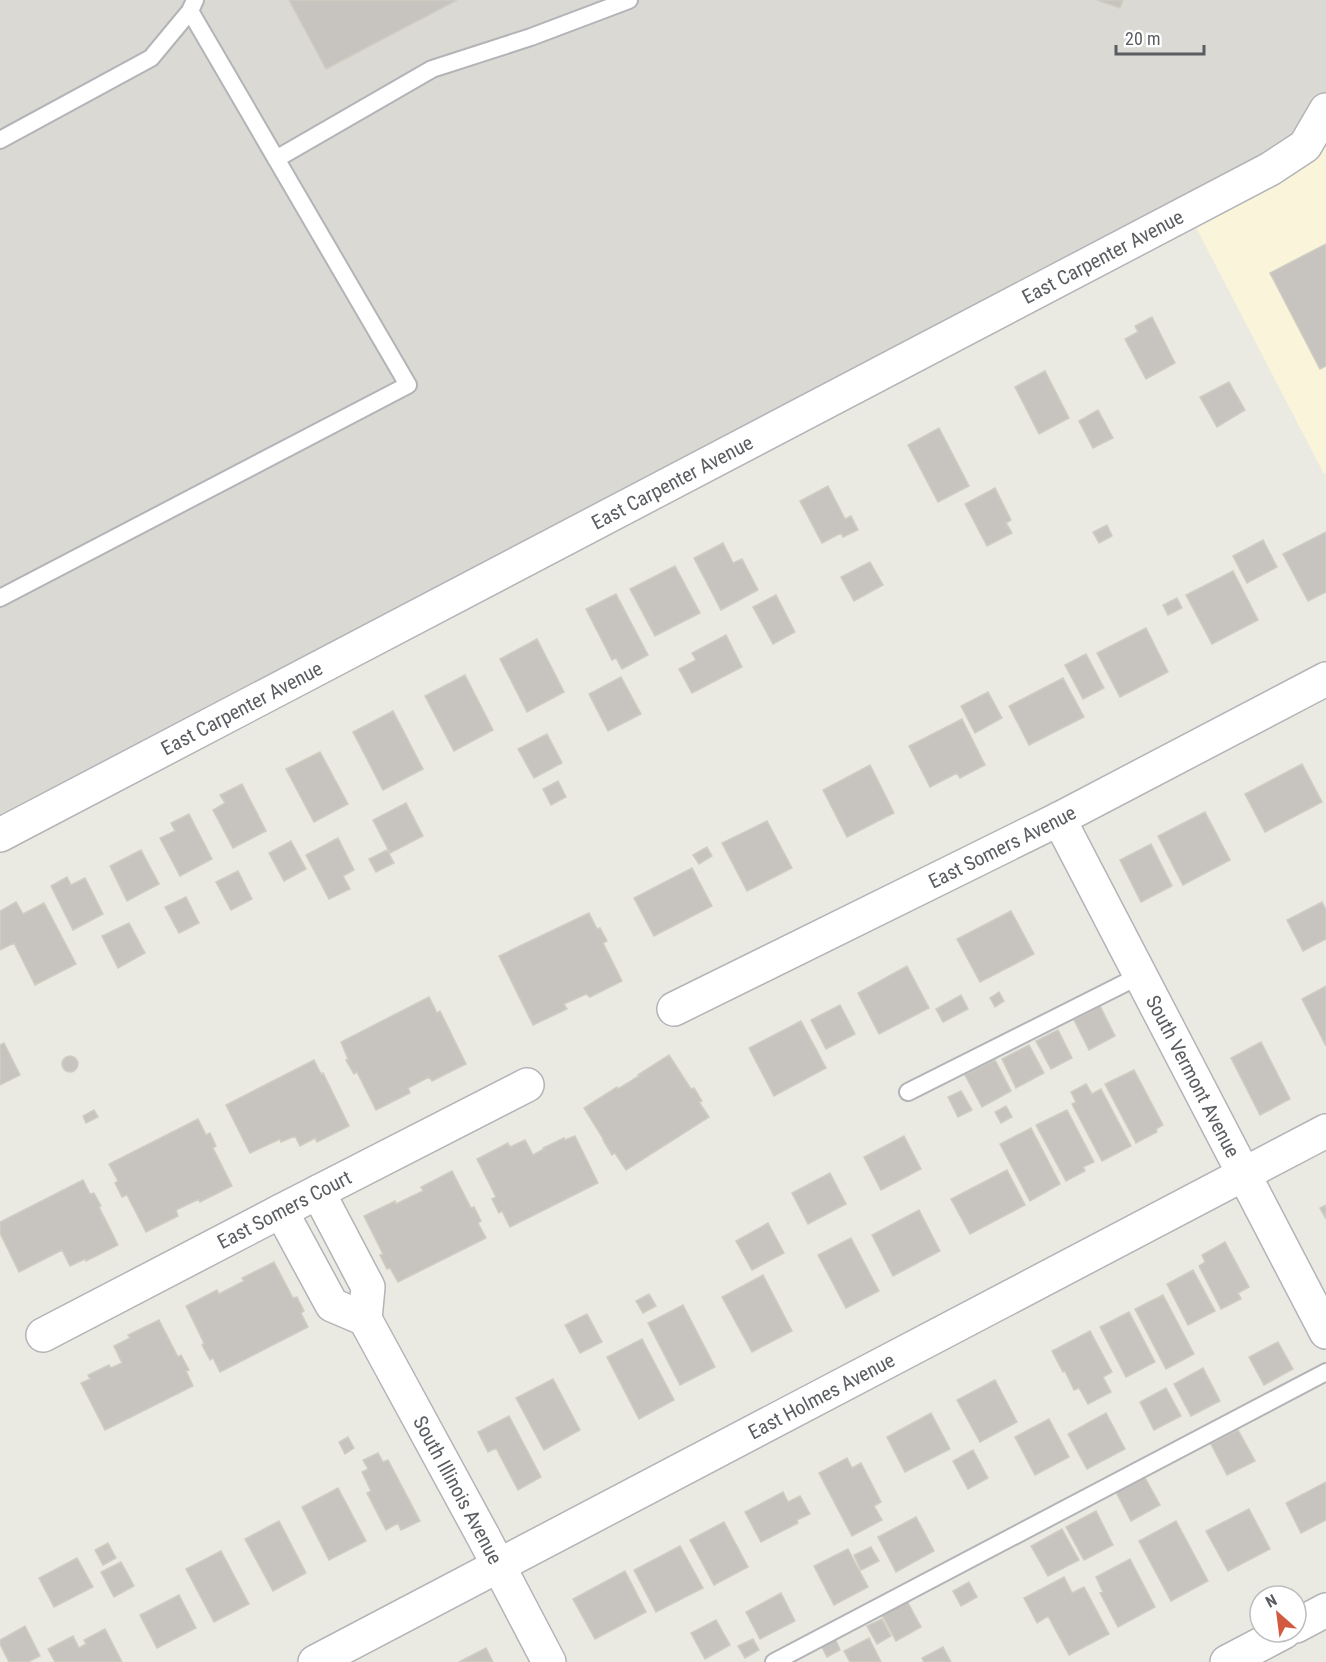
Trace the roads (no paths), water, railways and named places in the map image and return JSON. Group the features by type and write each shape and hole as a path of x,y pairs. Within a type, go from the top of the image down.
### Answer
{"street":[{"name":"East Carpenter Avenue","path":"0,835 1269,170 1305,146 1326,110"},
{"name":"East Somers Avenue","path":"669,1012 1059,819 1326,679"},
{"name":"South Vermont Avenue","path":"1059,819 1326,1332"},
{"name":"East Somers Court","path":"43,1335 527,1085"},
{"name":"East Holmes Avenue","path":"315,1662 1326,1131"},
{"path":"281,1211 332,1305 365,1319 368,1287 318,1192"},
{"name":"South Illinois Avenue","path":"365,1319 549,1662"},
{"path":"1308,1620 1326,1610"},
{"path":"1227,1662 1261,1644"}],"lane":[{"path":"276,159 432,69 531,37 629,0"},
{"path":"0,140 151,58 193,6 276,159 408,385 0,598"},
{"path":"908,1092 1141,975"},
{"path":"774,1662 1326,1372"}]}
